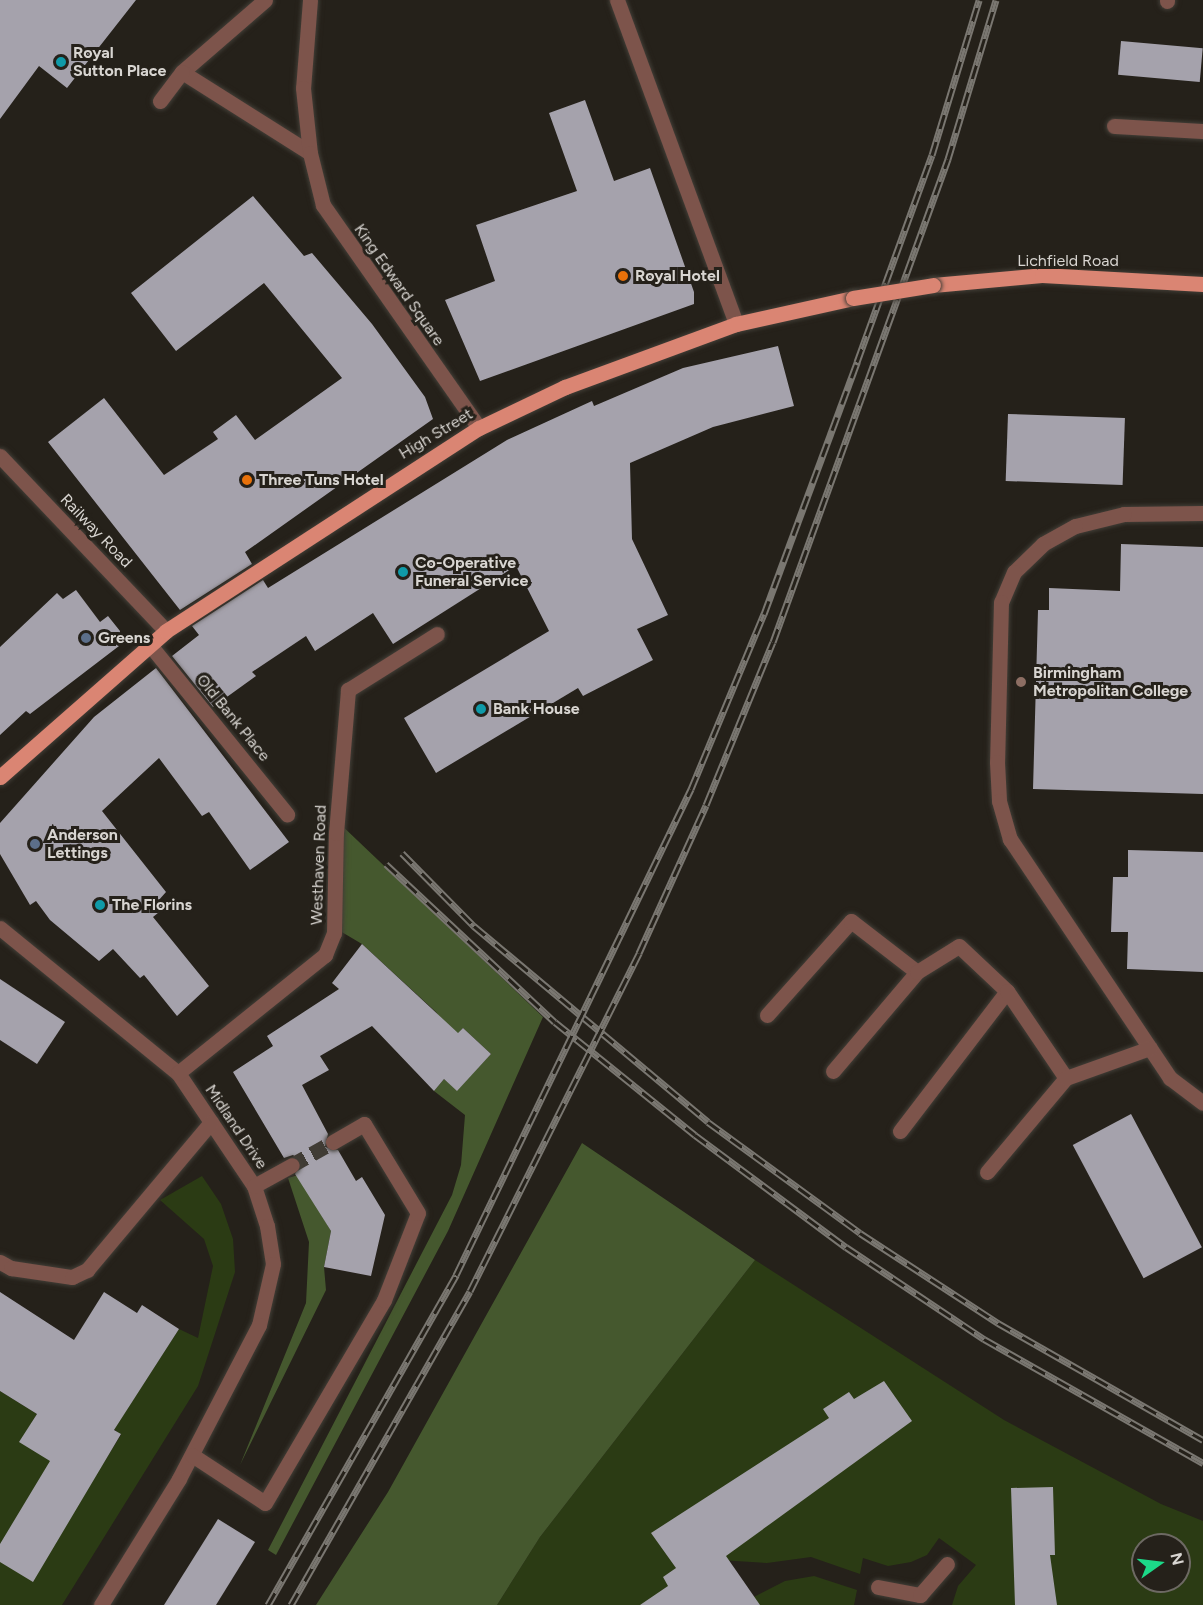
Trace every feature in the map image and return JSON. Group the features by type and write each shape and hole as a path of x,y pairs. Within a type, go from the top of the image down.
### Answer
{"main road":[{"name":"Lichfield Road","path":"933,285 1042,275 1203,284"},
{"name":"High Street","path":"0,777 166,631 479,428 565,387 736,324 853,298 933,285"}],"street":[{"path":"160,101 182,72 266,0"},
{"name":"King Edward Square","path":"310,0 303,88 310,153 323,205 479,428"},
{"path":"617,0 736,324"},
{"path":"182,72 310,153"},
{"path":"1114,126 1203,132"},
{"name":"Railway Road","path":"0,456 166,631"},
{"path":"1203,513 1124,514 1075,526 1043,544 1014,572 1001,602 997,762 999,801 1010,839 1170,1078 1203,1103"},
{"name":"Westhaven Road","path":"178,1073 325,955 334,933 336,833 348,690 437,634"},
{"name":"Old Bank Place","path":"150,645 288,814"},
{"path":"767,1015 851,921 917,972"},
{"name":"Midland Drive","path":"0,928 178,1073 254,1186 273,1264 259,1325 192,1455 101,1605"},
{"path":"833,1071 917,972 959,946 1007,991 1066,1078"},
{"path":"900,1131 1007,991"},
{"path":"987,1172 1066,1078 1150,1048"},
{"path":"0,1262 11,1268 72,1277 87,1270 211,1122"},
{"path":"192,1455 265,1503 384,1300 418,1213 364,1124 333,1142"},
{"path":"254,1186 292,1165"},
{"path":"878,1587 922,1600 947,1564"}],"green space":[{"path":"337,821 543,1017 448,1231 276,1555 268,1550 452,1195 461,1165 465,1115 434,1091 444,1079 457,1090 491,1054 463,1028 454,1038 436,1012 362,944 340,931"},
{"path":"582,1143 755,1260 540,1537 497,1605 316,1605 388,1492"},
{"path":"298,1175 331,1231 324,1267 326,1290 240,1465 306,1303 309,1242 288,1178"},
{"path":"202,1176 221,1204 233,1239 235,1272 198,1386 62,1605 0,1605 0,1391 37,1414 20,1442 92,1481 121,1435 114,1429 179,1329 198,1338 213,1266 204,1239 160,1200"},
{"path":"755,1260 1004,1420 1161,1504 1203,1521 1203,1605 952,1605 958,1586 976,1565 939,1538 927,1555 911,1562 888,1566 863,1558 860,1574 811,1557 767,1563 719,1560 701,1605 497,1605 540,1537"},
{"path":"814,1576 857,1590 854,1605 738,1605 785,1581"}],"building":[{"name":"Royal Sutton Place","path":"0,0 136,0 67,88 39,66 0,119"},
{"path":"1121,41 1203,48 1200,82 1118,75"},
{"name":"Royal Hotel","path":"585,100 614,181 650,168 694,292 694,304 480,381 445,300 495,281 476,225 577,191 549,113"},
{"path":"253,196 304,256 312,253 372,324 425,397 433,419 245,552 252,564 180,610 48,442 104,398 164,475 218,439 213,432 236,415 255,440 342,378 264,283 176,351 131,293"},
{"path":"778,346 794,406 713,427 630,463 632,539 668,615 637,629 653,660 583,696 578,688 436,773 404,718 549,631 516,566 393,644 373,613 315,651 306,636 252,672 256,676 213,707 172,656 199,635 192,626 263,580 268,588 507,440 592,401 594,406 683,368"},
{"path":"1008,414 1125,418 1123,485 1006,481"},
{"path":"1121,544 1203,547 1203,794 1033,789 1038,610 1049,610 1049,588 1120,591"},
{"path":"76,590 100,622 108,616 120,631 119,646 30,714 26,711 0,735 0,647 57,593 63,599"},
{"path":"156,668 289,842 250,870 209,812 202,816 159,758 102,811 166,892 158,901 164,908 153,917 209,986 177,1016 144,975 140,978 113,949 99,961 50,920 36,901 30,905 0,854 0,823 94,717"},
{"path":"1128,850 1203,852 1203,972 1127,969 1128,932 1111,932 1113,877 1128,877"},
{"path":"362,944 458,1033 463,1028 491,1054 457,1091 444,1079 434,1091 372,1026 320,1056 329,1070 302,1085 328,1134 325,1147 338,1150 356,1181 362,1177 385,1215 371,1276 324,1267 331,1231 295,1174 301,1161 293,1155 284,1158 233,1072 273,1046 267,1036 339,989 332,983"},
{"path":"0,979 65,1022 37,1064 0,1040"},
{"path":"1131,1114 1202,1247 1144,1278 1073,1145"},
{"path":"0,1292 74,1340 104,1292 137,1313 142,1305 179,1329 114,1430 121,1434 33,1582 0,1562 0,1544 50,1461 19,1442 37,1414 0,1391"},
{"path":"884,1381 912,1421 726,1556 760,1605 640,1605 668,1586 663,1577 676,1568 651,1533 829,1418 823,1409 849,1392 854,1399"},
{"path":"1053,1487 1055,1555 1050,1555 1057,1605 1015,1605 1011,1488"},
{"path":"218,1519 255,1542 216,1605 164,1605"}],"tunnel":[{"path":"292,1165 333,1142"}],"railway":[{"path":"268,1605 456,1275 691,789 764,614 857,362 932,155 979,0"},
{"path":"291,1605 470,1291 639,953 706,805 773,642 948,159 996,0"},
{"path":"402,853 474,926 708,1122 860,1233 998,1323 1203,1440"},
{"path":"386,864 555,1022 695,1135 846,1247 984,1339 1203,1463"}],"place":[{"name":"Royal Sutton Place","path":"61,62"},
{"name":"Royal Hotel","path":"623,276"},
{"name":"Three Tuns Hotel","path":"247,480"},
{"name":"Co-Operative Funeral Service","path":"403,572"},
{"name":"Greens","path":"86,638"},
{"name":"Birmingham Metropolitan College","path":"1021,682"},
{"name":"Bank House","path":"481,709"},
{"name":"Anderson Lettings","path":"35,844"},
{"name":"The Florins","path":"100,905"}]}
